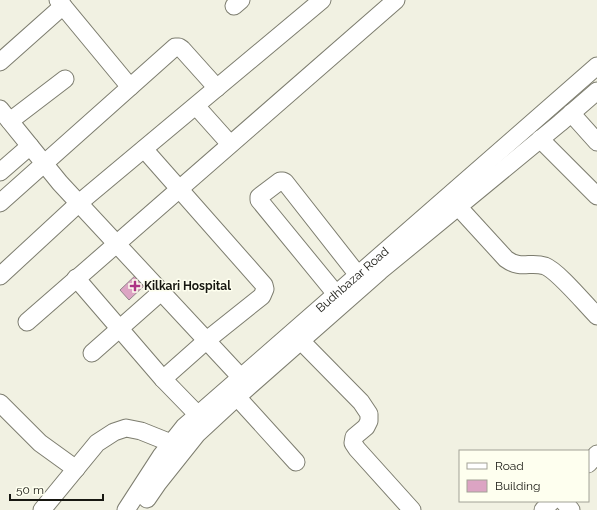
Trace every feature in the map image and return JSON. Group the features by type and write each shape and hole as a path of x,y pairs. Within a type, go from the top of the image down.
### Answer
{"street":[{"path":"0,276 79,203 322,0"},
{"path":"27,322 396,0"},
{"path":"0,62 61,3 130,87"},
{"path":"0,204 175,47 182,49 218,88"},
{"name":"Budhbazar Road","path":"126,510 171,443 242,387 380,271 536,120 597,66"},
{"path":"65,78 4,117 60,183 207,340 296,462"},
{"name":"Budhbazar Road","path":"294,342 336,294 358,275 454,201 544,137 597,91"},
{"path":"196,106 230,144"},
{"path":"571,113 594,134"},
{"path":"536,120 544,137 597,196"},
{"path":"0,172 30,146"},
{"path":"144,149 264,285 265,289 262,296 207,340 163,379"},
{"path":"336,294 259,200 259,197 280,181 286,182 358,275"},
{"path":"454,201 506,259 517,266 539,265 553,270 597,316"},
{"path":"76,278 163,379 196,423"},
{"path":"92,353 161,292"},
{"path":"294,342 361,402 369,414 369,421 366,427 354,437 353,442 357,449 412,510"},
{"path":"0,403 40,443 76,469"},
{"name":"Budhbazar Road","path":"140,510 196,423"},
{"path":"42,510 97,443 114,432 126,428 142,431 171,443"},
{"path":"589,463 597,454"},
{"path":"543,510 551,502"},
{"path":"564,502 571,510"}],"building":[{"path":"138,273 147,283 129,300 120,290"}],"place":[{"name":"Kilkari Hospital","path":"135,286"}]}
